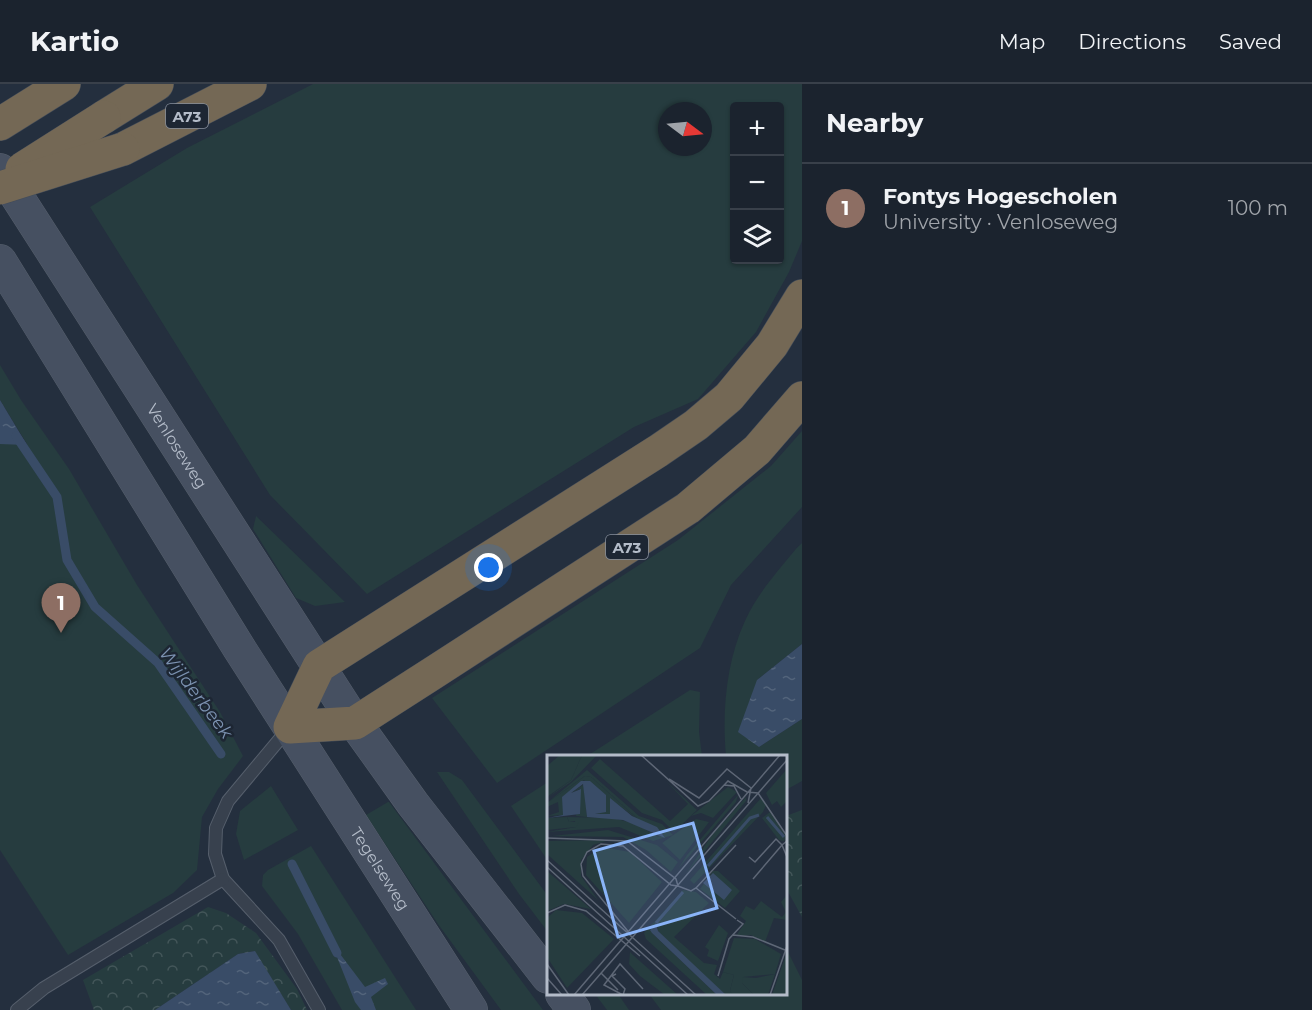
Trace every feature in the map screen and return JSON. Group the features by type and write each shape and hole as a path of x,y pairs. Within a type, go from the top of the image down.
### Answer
{"highway":[{"path":"0,124 64,84"},
{"name":"A73","path":"0,182 157,84"},
{"name":"A73","path":"0,188 123,149 250,84"},
{"path":"355,723 290,727 319,666 658,452 696,425 729,397 758,363 772,345 802,296"},
{"name":"A73","path":"355,723 688,508 757,450 802,398"}],"main road":[{"name":"Venloseweg","path":"0,170 355,723"},
{"path":"0,261 290,727"},
{"path":"355,723 413,804 547,974"},
{"name":"Tegelseweg","path":"290,727 471,1010"},
{"path":"563,995 574,1010"}],"lane":[{"path":"290,727 228,801 216,828 215,854 223,879 279,940 319,1010"},
{"path":"17,1010 44,988 223,879"}],"green space":[{"path":"313,84 802,84 802,241 789,272 756,332 698,399 634,427 367,594 270,495 90,207 187,148"},
{"path":"0,365 21,400 69,469 137,585 220,712 243,756 218,789 202,817 197,870 173,893 68,955 0,850 0,444 27,444 0,400"},
{"path":"802,431 802,507 731,585 700,648 497,783 432,698 678,540 771,466"},
{"path":"256,516 345,602 315,606 296,598 253,529"},
{"path":"802,543 802,644 757,680 759,747 802,719 802,781 787,789 787,755 726,755 725,705 733,653 745,621 766,586"},
{"path":"690,690 700,692 699,732 702,755 589,755"},
{"path":"437,772 449,772 462,780 547,895 547,931 519,894"},
{"path":"547,783 547,860 511,806"},
{"path":"271,786 298,830 244,860 236,834 240,811"},
{"path":"388,802 543,1010 501,1010 438,924 366,815"},
{"path":"802,810 802,917 787,890 787,816"},
{"path":"311,846 416,1010 342,1010 298,934 262,886 263,875 268,870"},
{"path":"208,907 226,913 256,933 297,989 307,1010 291,1010 254,951 238,954 155,1010 94,1010 83,980"},
{"path":"787,950 802,980 802,1010 661,1010 650,995 787,995"},
{"path":"596,995 619,995 629,1010 607,1010"}],"water":[{"path":"0,400 27,445 0,444"},
{"path":"802,644 802,719 759,747 738,732 757,680"},
{"path":"331,942 365,987 385,978 388,984 371,997 376,1010 361,1010 355,1002"},
{"path":"255,951 291,1010 155,1010 238,954"}],"waterway":[{"name":"Wijlderbeek","path":"16,436 57,497 67,560 95,607 158,663 221,754"},
{"name":"Wijlderbeek","path":"292,864 337,953"}],"place":[{"name":"Fontys Hogescholen","path":"61,633"}]}
